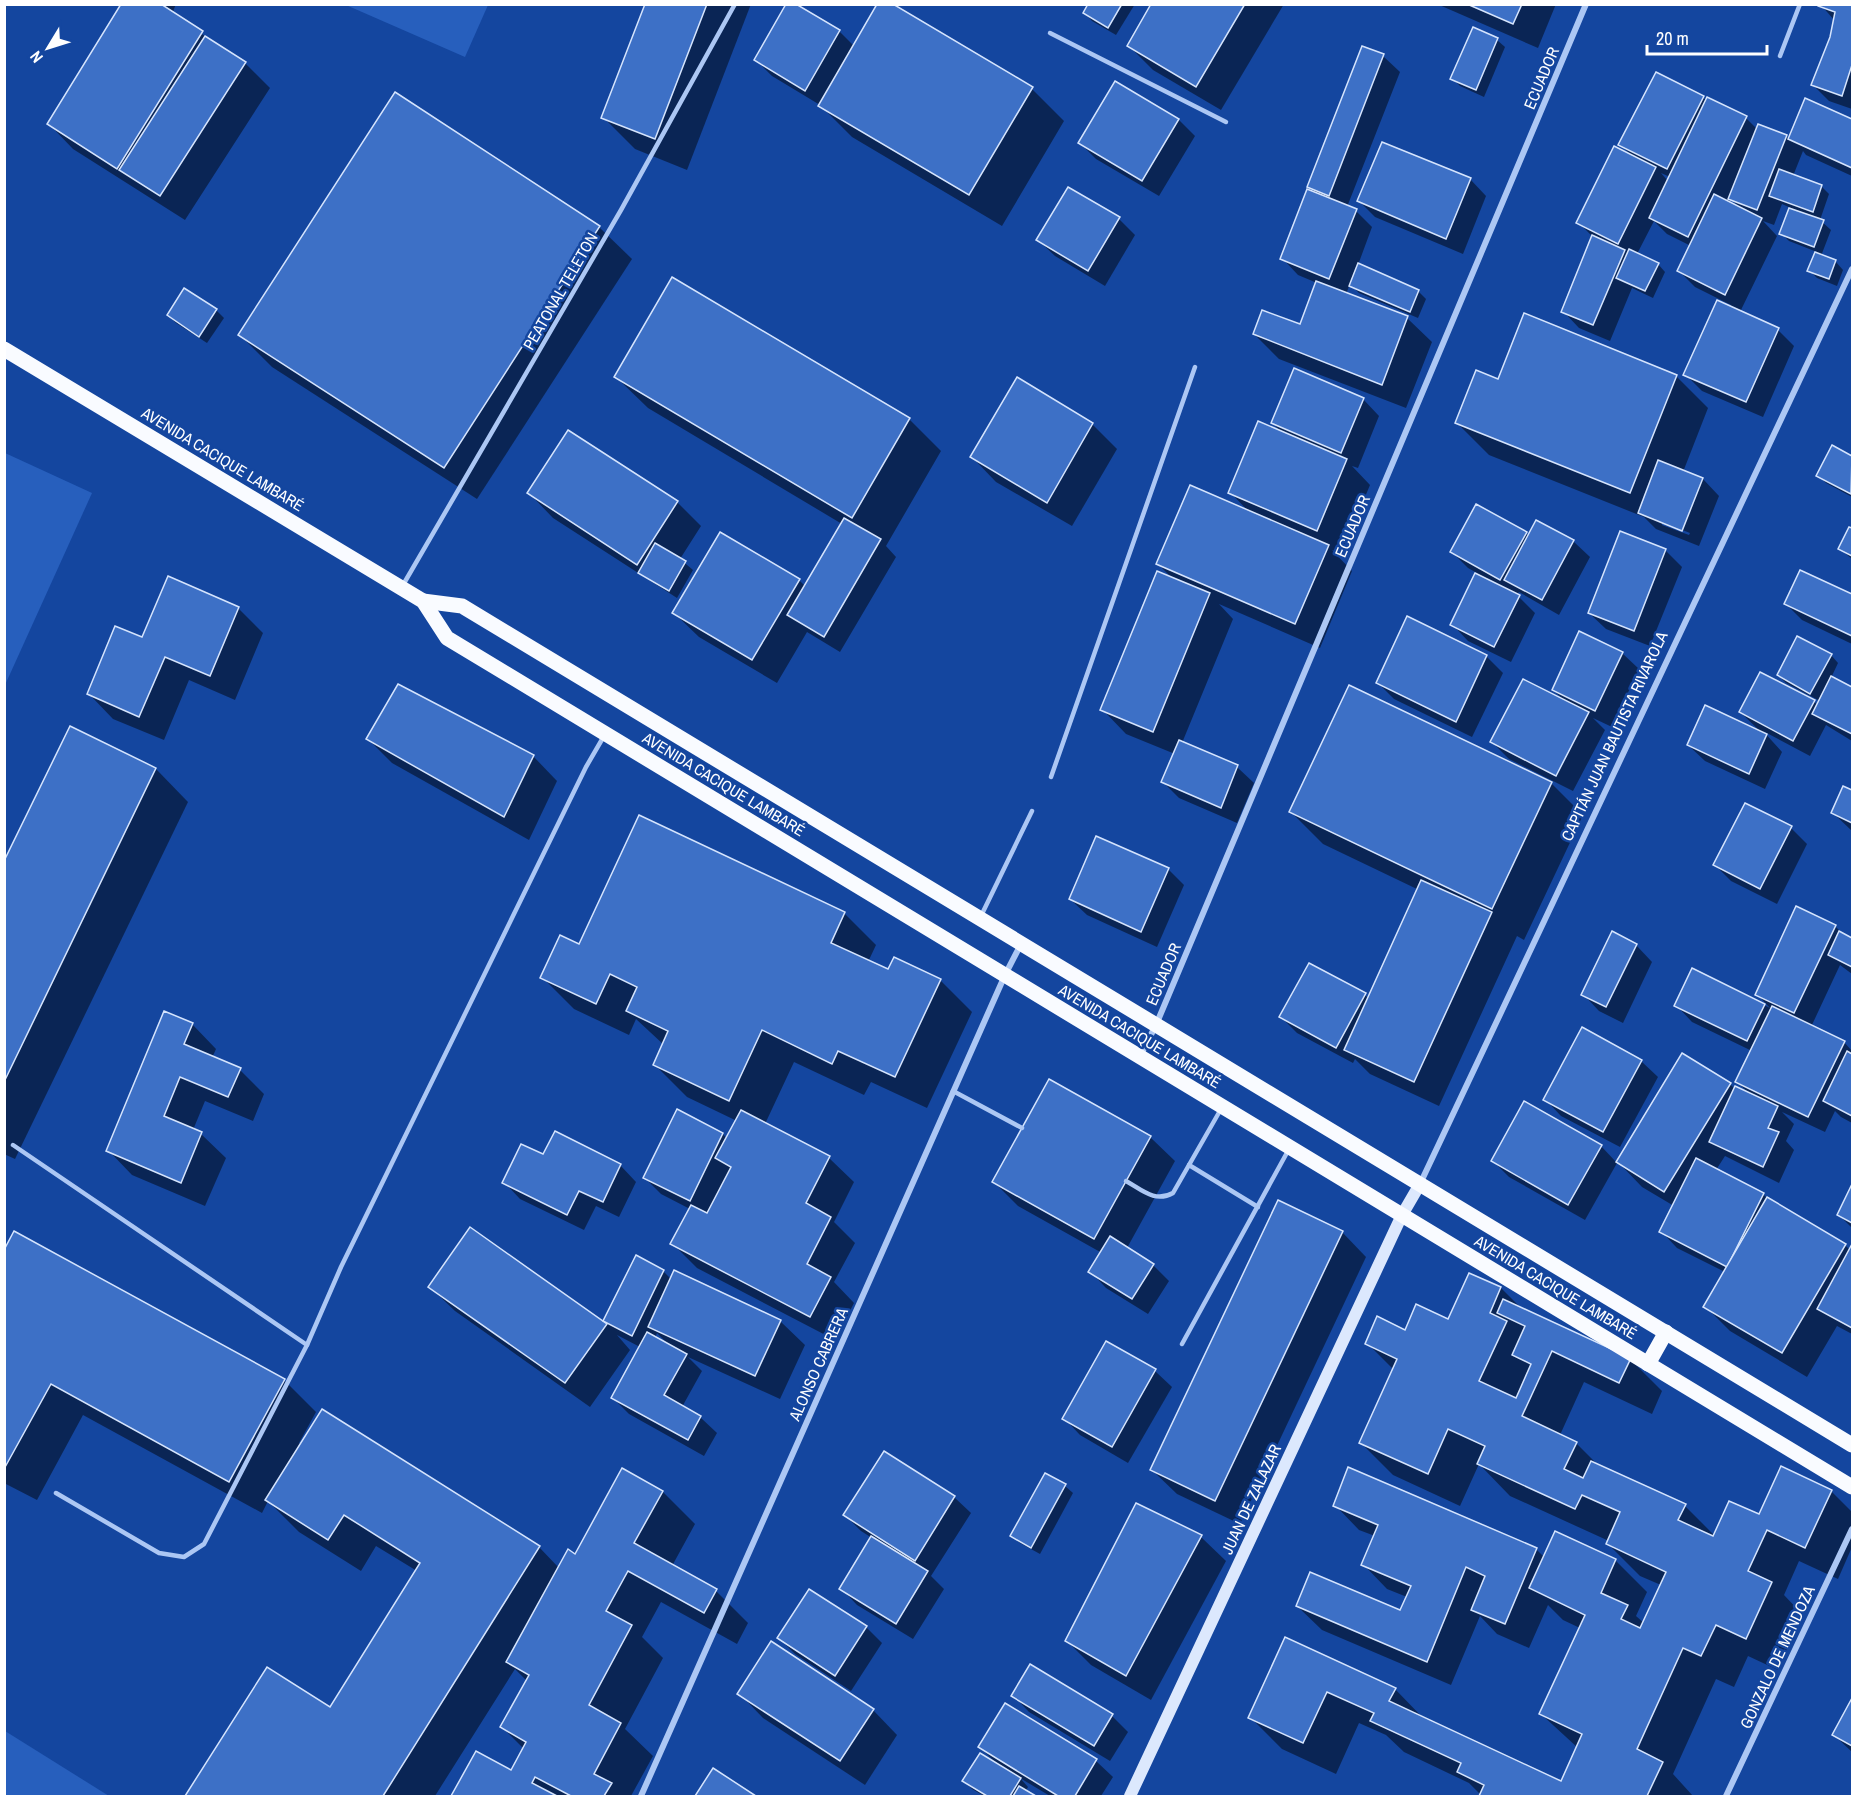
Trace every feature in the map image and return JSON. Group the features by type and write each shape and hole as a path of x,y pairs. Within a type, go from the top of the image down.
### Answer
{"main road":[{"name":"AVENIDA CACIQUE LAMBARÉ","path":"4,349 423,601 462,606 1852,1445"},
{"name":"AVENIDA CACIQUE LAMBARÉ","path":"423,601 447,638 1852,1487"},
{"path":"1648,1364 1666,1332"}],"street":[{"name":"ECUADOR","path":"1139,1056 1156,1025 1586,4"},
{"name":"CAPITÁN JUAN BAUTISTA RIVAROLA","path":"1402,1215 1420,1184 1852,269"},
{"name":"ALONSO CABRERA","path":"641,1797 1005,975 1021,944"},
{"name":"JUAN DE ZALAZAR","path":"1130,1797 1402,1215"},
{"name":"GONZALO DE MENDOZA","path":"1726,1797 1852,1529"}],"lane":[{"name":"PEATONAL TELETON","path":"402,588 615,220 735,4"},
{"path":"1780,56 1800,4"},
{"path":"1050,33 1226,122"},
{"path":"1052,777 1195,367"},
{"path":"56,1493 159,1553 184,1557 204,1544 307,1345 346,1257 586,767 606,734"},
{"path":"980,918 1032,811"},
{"path":"954,1091 1022,1128"},
{"path":"1126,1181 1155,1197 1164,1198 1173,1193 1222,1107"},
{"path":"13,1145 307,1345"},
{"path":"1182,1344 1290,1148"},
{"path":"1189,1166 1258,1207"}],"shaded area":[{"path":"488,4 465,57 346,5"},
{"path":"5,453 92,493 5,685"},
{"path":"5,1731 109,1796 5,1796"}],"building":[{"path":"121,4 161,4 203,31 117,169 47,124"},
{"path":"645,4 707,4 655,139 601,118"},
{"path":"786,4 796,4 840,30 805,91 754,60"},
{"path":"877,4 893,4 1033,87 969,195 818,106"},
{"path":"1088,4 1122,4 1108,28 1083,13"},
{"path":"1151,4 1245,4 1196,87 1127,46"},
{"path":"1467,4 1522,4 1513,24"},
{"path":"1818,4 1852,4 1852,65 1842,96 1811,85 1830,37 1835,12 1818,6"},
{"path":"1473,27 1498,38 1476,90 1450,79"},
{"path":"205,36 246,62 160,196 119,170"},
{"path":"1362,46 1384,54 1329,196 1307,187"},
{"path":"1656,72 1704,96 1667,169 1618,145"},
{"path":"1115,81 1179,119 1142,181 1078,143"},
{"path":"395,92 600,226 444,468 238,335"},
{"path":"1707,97 1747,116 1688,237 1649,218"},
{"path":"1805,98 1852,119 1852,168 1788,139"},
{"path":"1758,124 1787,135 1757,210 1728,199"},
{"path":"1382,142 1471,178 1446,239 1357,201"},
{"path":"1614,146 1656,167 1618,244 1576,223"},
{"path":"1779,169 1822,185 1813,212 1769,196"},
{"path":"1068,187 1120,217 1088,271 1036,240"},
{"path":"1307,189 1357,209 1329,279 1280,259"},
{"path":"1714,194 1762,218 1725,295 1677,271"},
{"path":"1789,208 1824,220 1814,247 1779,234"},
{"path":"1592,235 1625,250 1593,325 1561,312"},
{"path":"1629,249 1659,263 1645,291 1616,278"},
{"path":"1815,252 1836,260 1829,279 1807,271"},
{"path":"1358,263 1419,290 1410,312 1349,286"},
{"path":"672,277 910,418 852,518 614,377"},
{"path":"1316,281 1408,316 1382,385 1253,334 1262,310 1300,324"},
{"path":"184,288 217,309 199,337 167,315"},
{"path":"1717,300 1779,328 1746,402 1683,375"},
{"path":"1524,313 1677,375 1630,493 1455,423 1476,370 1498,379"},
{"path":"1294,368 1364,398 1341,453 1271,423"},
{"path":"1017,377 1093,423 1047,503 970,457"},
{"path":"1258,421 1347,459 1317,531 1228,493"},
{"path":"568,430 678,501 637,565 527,493"},
{"path":"1832,445 1852,456 1851,494 1816,476"},
{"path":"1658,460 1703,478 1682,531 1638,513"},
{"path":"1190,485 1329,545 1295,624 1156,564"},
{"path":"1476,504 1527,532 1500,580 1450,552"},
{"path":"844,518 881,539 824,637 787,615"},
{"path":"1536,520 1574,540 1542,600 1504,580"},
{"path":"1849,527 1852,528 1852,556 1838,549"},
{"path":"1620,531 1666,549 1634,631 1588,613"},
{"path":"720,532 800,579 752,660 672,613"},
{"path":"655,543 686,561 669,591 638,573"},
{"path":"1800,570 1852,594 1852,636 1784,604"},
{"path":"1157,571 1210,593 1153,732 1100,710"},
{"path":"1475,573 1520,595 1494,647 1450,625"},
{"path":"168,576 239,607 210,676 165,657 139,717 87,694 115,626 142,637"},
{"path":"1407,616 1487,655 1456,722 1376,683"},
{"path":"1579,631 1623,652 1595,711 1552,690"},
{"path":"1797,636 1832,654 1810,694 1777,675"},
{"path":"1760,672 1815,700 1793,741 1739,712"},
{"path":"1831,676 1852,687 1852,734 1812,714"},
{"path":"1523,679 1589,712 1556,776 1490,742"},
{"path":"398,684 534,755 504,817 366,739"},
{"path":"1349,685 1552,782 1492,909 1289,812"},
{"path":"1705,705 1767,734 1749,774 1687,745"},
{"path":"70,726 156,768 4,1082 4,861"},
{"path":"1179,740 1238,765 1221,808 1161,782"},
{"path":"1843,786 1852,790 1852,823 1831,813"},
{"path":"1745,803 1792,826 1760,889 1713,865"},
{"path":"639,815 845,912 831,943 888,969 894,957 941,979 895,1077 838,1051 832,1064 762,1030 729,1101 653,1065 668,1031 626,1011 637,987 610,974 596,1004 540,978 560,935 579,944"},
{"path":"1096,836 1169,868 1141,932 1069,899"},
{"path":"1421,880 1492,912 1414,1082 1344,1050"},
{"path":"1796,906 1836,925 1794,1013 1755,995"},
{"path":"1612,931 1637,944 1606,1007 1581,995"},
{"path":"1839,931 1852,938 1852,967 1828,955"},
{"path":"1309,963 1366,993 1336,1048 1279,1017"},
{"path":"1692,968 1765,1004 1747,1041 1674,1006"},
{"path":"1772,1006 1845,1041 1808,1117 1735,1082"},
{"path":"164,1011 193,1023 184,1044 241,1068 228,1097 180,1077 164,1116 202,1132 181,1183 106,1151"},
{"path":"1582,1027 1642,1060 1603,1132 1543,1100"},
{"path":"1847,1051 1852,1054 1852,1116 1823,1101"},
{"path":"1682,1053 1731,1083 1664,1192 1616,1162"},
{"path":"1049,1079 1151,1136 1094,1239 992,1182"},
{"path":"1735,1086 1778,1106 1768,1128 1779,1132 1763,1167 1709,1142"},
{"path":"1524,1101 1602,1145 1568,1205 1491,1161"},
{"path":"677,1109 723,1133 690,1201 643,1178"},
{"path":"741,1110 830,1156 806,1203 831,1217 807,1264 831,1277 810,1317 670,1244 691,1205 707,1213 731,1167 715,1158"},
{"path":"555,1131 621,1164 603,1202 579,1191 567,1215 502,1183 521,1144 543,1154"},
{"path":"1696,1158 1764,1193 1727,1267 1659,1232"},
{"path":"1852,1184 1852,1223 1837,1215"},
{"path":"1767,1197 1846,1244 1782,1353 1703,1307"},
{"path":"1278,1200 1343,1231 1215,1501 1150,1470"},
{"path":"470,1227 607,1324 565,1383 428,1287"},
{"path":"14,1231 285,1379 229,1482 51,1384 4,1469 4,1250"},
{"path":"1110,1236 1154,1264 1132,1299 1088,1272"},
{"path":"1852,1244 1852,1328 1817,1309"},
{"path":"636,1255 664,1270 632,1336 603,1321"},
{"path":"674,1270 781,1320 755,1376 648,1327"},
{"path":"1469,1273 1501,1287 1490,1313 1507,1321 1479,1381 1516,1398 1531,1364 1512,1355 1525,1326 1497,1313 1503,1299 1631,1358 1619,1383 1552,1351 1522,1416 1577,1442 1564,1469 1583,1478 1591,1461 1686,1504 1678,1520 1713,1536 1729,1501 1759,1514 1781,1466 1832,1490 1805,1548 1767,1530 1748,1571 1772,1582 1746,1639 1716,1625 1701,1656 1683,1648 1637,1749 1663,1762 1647,1796 1479,1796 1484,1785 1457,1772 1461,1763 1370,1721 1374,1713 1327,1692 1303,1743 1248,1718 1285,1637 1396,1688 1389,1701 1561,1781 1582,1734 1539,1714 1585,1615 1529,1588 1555,1531 1616,1559 1601,1593 1628,1605 1621,1619 1640,1628 1666,1572 1606,1544 1620,1512 1582,1495 1575,1509 1477,1464 1485,1446 1448,1429 1428,1474 1359,1443 1397,1359 1365,1344 1377,1316 1405,1330 1416,1304 1448,1319"},
{"path":"647,1332 687,1354 664,1395 701,1416 688,1440 611,1398"},
{"path":"1106,1341 1156,1369 1112,1447 1062,1419"},
{"path":"322,1409 540,1546 383,1796 185,1796 267,1667 330,1707 420,1563 344,1515 328,1540 265,1500"},
{"path":"884,1451 955,1496 915,1561 843,1515"},
{"path":"1348,1467 1537,1548 1505,1624 1471,1610 1485,1576 1466,1567 1427,1662 1296,1606 1310,1572 1400,1610 1411,1586 1361,1565 1378,1525 1333,1506"},
{"path":"622,1468 663,1491 634,1543 717,1589 704,1613 628,1571 606,1611 632,1625 589,1705 621,1723 594,1774 612,1783 604,1796 571,1796 535,1777 532,1783 557,1796 451,1796 476,1751 511,1770 526,1742 500,1727 529,1675 506,1662 568,1549 575,1554"},
{"path":"1045,1473 1066,1484 1031,1548 1010,1536"},
{"path":"1136,1503 1202,1535 1126,1676 1065,1641"},
{"path":"871,1536 928,1571 896,1624 839,1589"},
{"path":"809,1589 867,1626 835,1676 777,1638"},
{"path":"771,1641 874,1709 840,1761 737,1694"},
{"path":"1030,1664 1113,1714 1094,1746 1011,1696"},
{"path":"1852,1698 1852,1746 1832,1735"},
{"path":"1005,1703 1097,1759 1075,1796 1058,1796 978,1747"},
{"path":"980,1753 1021,1778 1010,1796 987,1796 962,1781"},
{"path":"713,1768 756,1796 695,1796"},
{"path":"1019,1786 1036,1796 1013,1796"}]}
